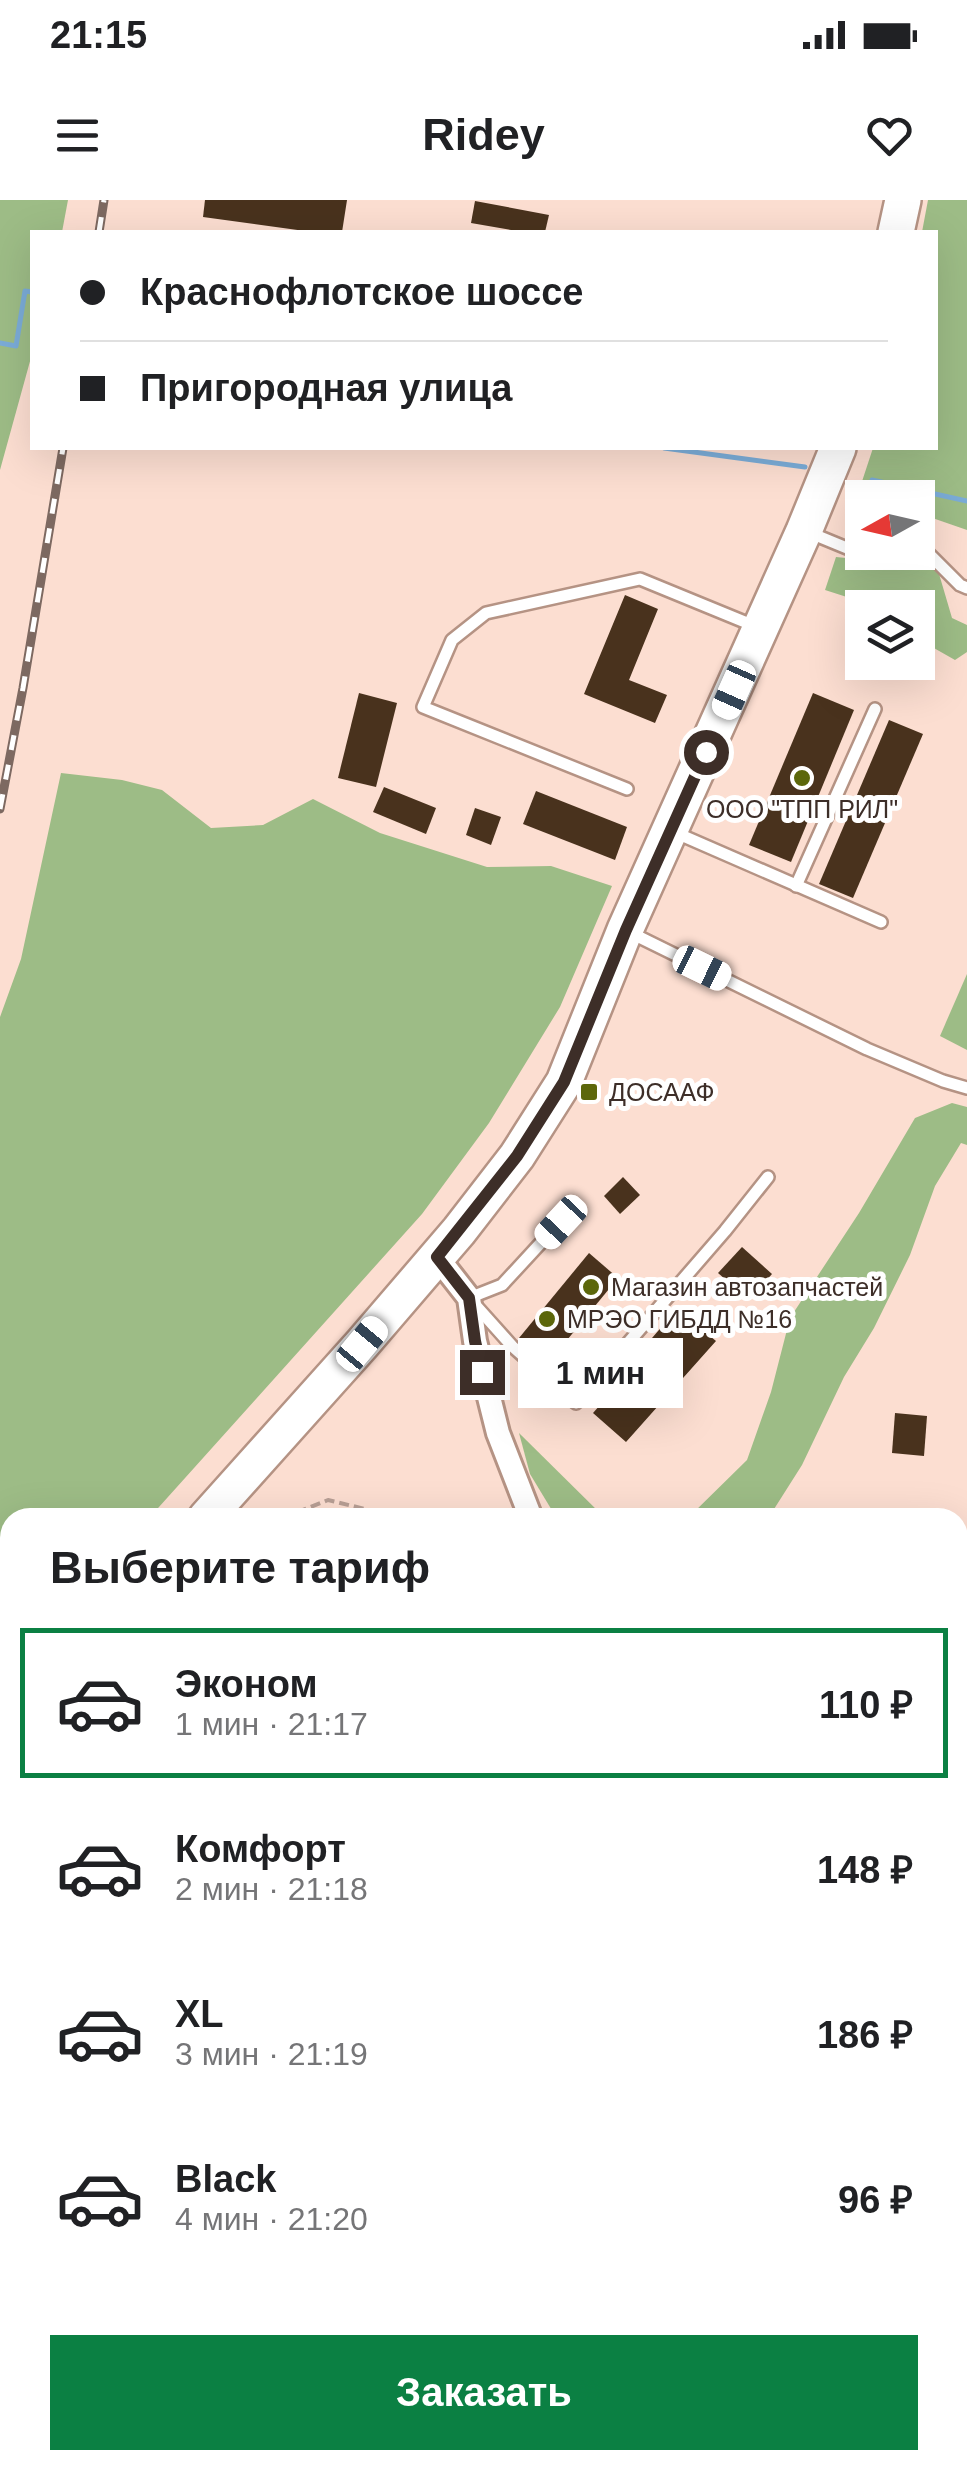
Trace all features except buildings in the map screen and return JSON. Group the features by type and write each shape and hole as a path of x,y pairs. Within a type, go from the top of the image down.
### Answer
{"main road":[{"path":"896,230 903,200"},
{"path":"215,1508 437,1257 517,1156 564,1082 626,930 837,450"}],"street":[{"path":"437,1257 469,1298 475,1341 498,1433 526,1508"}],"lane":[{"path":"804,530 859,553 929,554 967,588"},
{"path":"627,788 423,707 452,640 486,613 640,579 761,629"},
{"path":"796,886 875,708"},
{"path":"671,831 881,922"},
{"path":"626,930 867,1050 967,1088"},
{"path":"561,1222 502,1284 469,1298 512,1346 576,1403 768,1177"}],"path":[{"path":"308,1508 328,1500 360,1508"}],"green space":[{"path":"0,200 68,200 62,230 30,230 30,361 0,470"},
{"path":"928,200 967,200 967,530 935,519 935,480 862,480 872,450 938,450 938,230 922,230"},
{"path":"836,557 845,558 845,570 937,567 952,618 967,625 967,652 955,660 935,649 935,590 845,590 845,596 825,590"},
{"path":"61,773 122,780 162,790 211,828 263,825 313,799 380,833 487,867 551,866 612,886 560,1007 489,1123 422,1214 158,1508 0,1508 0,1017 21,959"},
{"path":"967,974 967,1050 940,1036"},
{"path":"952,1103 967,1107 967,1145 961,1143 935,1186 910,1255 802,1465 775,1508 698,1508 747,1460 771,1392 790,1318 915,1118"},
{"path":"519,1433 595,1508 551,1508 530,1474"}],"waterway":[{"path":"0,343 16,346 25,291 30,292"},
{"path":"679,450 805,467"},
{"path":"935,494 967,501"}],"railway":[{"path":"99,230 104,200"},
{"path":"0,809 63,450"}],"place":[{"name":"ООО \"ТПП РИЛ\"","path":"802,778"},
{"name":"ДОСААФ","path":"589,1092"},
{"name":"Магазин автозапчастей","path":"591,1287"},
{"name":"МРЭО ГИБДД №16","path":"547,1319"}],"route":[{"path":"482,1372 469,1298 437,1257 517,1156 564,1082 626,930 706,752"}]}
